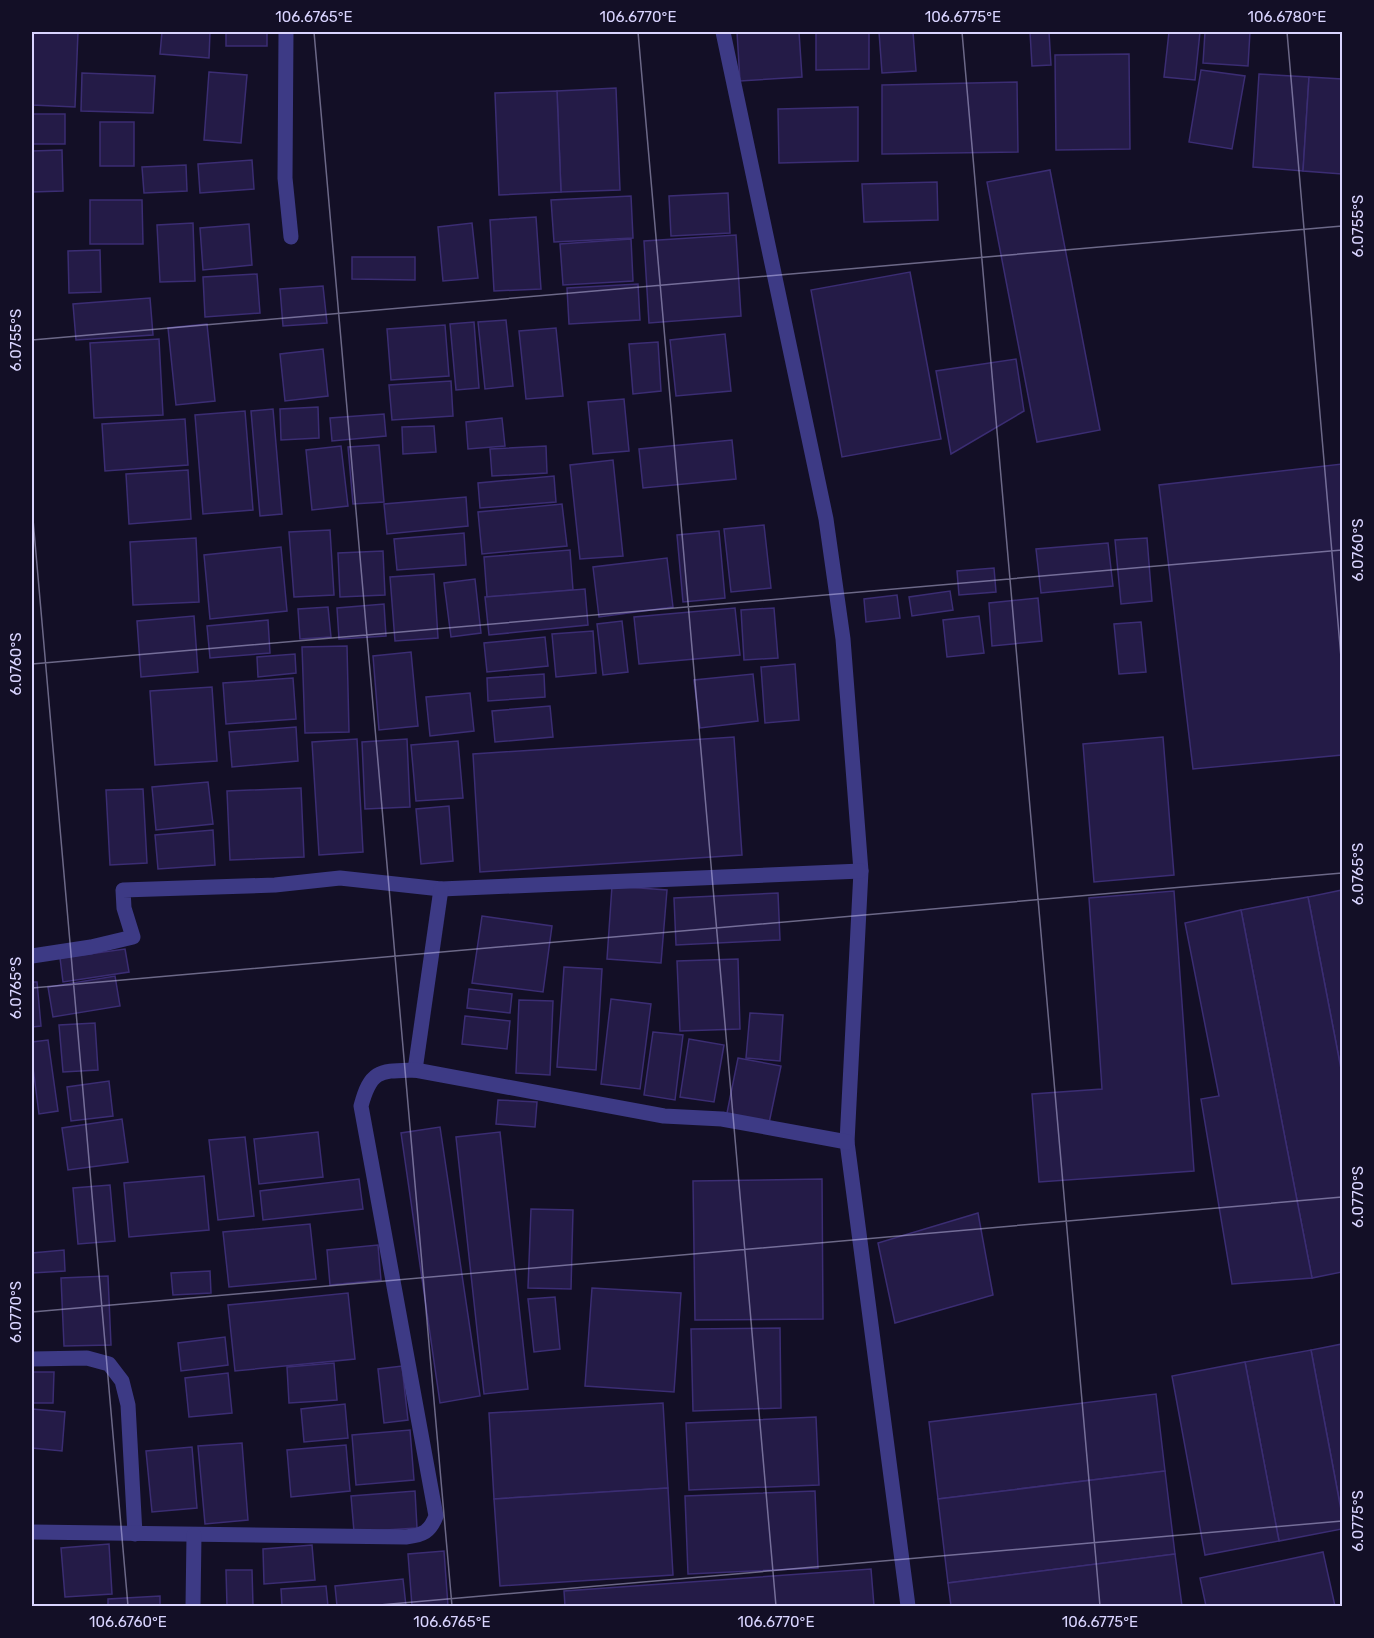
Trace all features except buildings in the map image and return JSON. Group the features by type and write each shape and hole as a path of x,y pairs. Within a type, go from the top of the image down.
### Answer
{"street":[{"path":"286,32 285,178 291,237"},
{"path":"723,32 825,519 843,639 861,871 847,1142 908,1606"},
{"path":"32,956 91,947 133,937 124,908 123,890 275,885 339,878 441,890 861,871"},
{"path":"415,1070 441,890"},
{"path":"32,1532 406,1537 420,1535 431,1529 436,1516 361,1106 367,1084 384,1071 415,1070 664,1116 722,1119 847,1142"},
{"path":"32,1359 87,1358 109,1364 122,1380 128,1405 135,1534"},
{"path":"193,1606 194,1535"}]}
